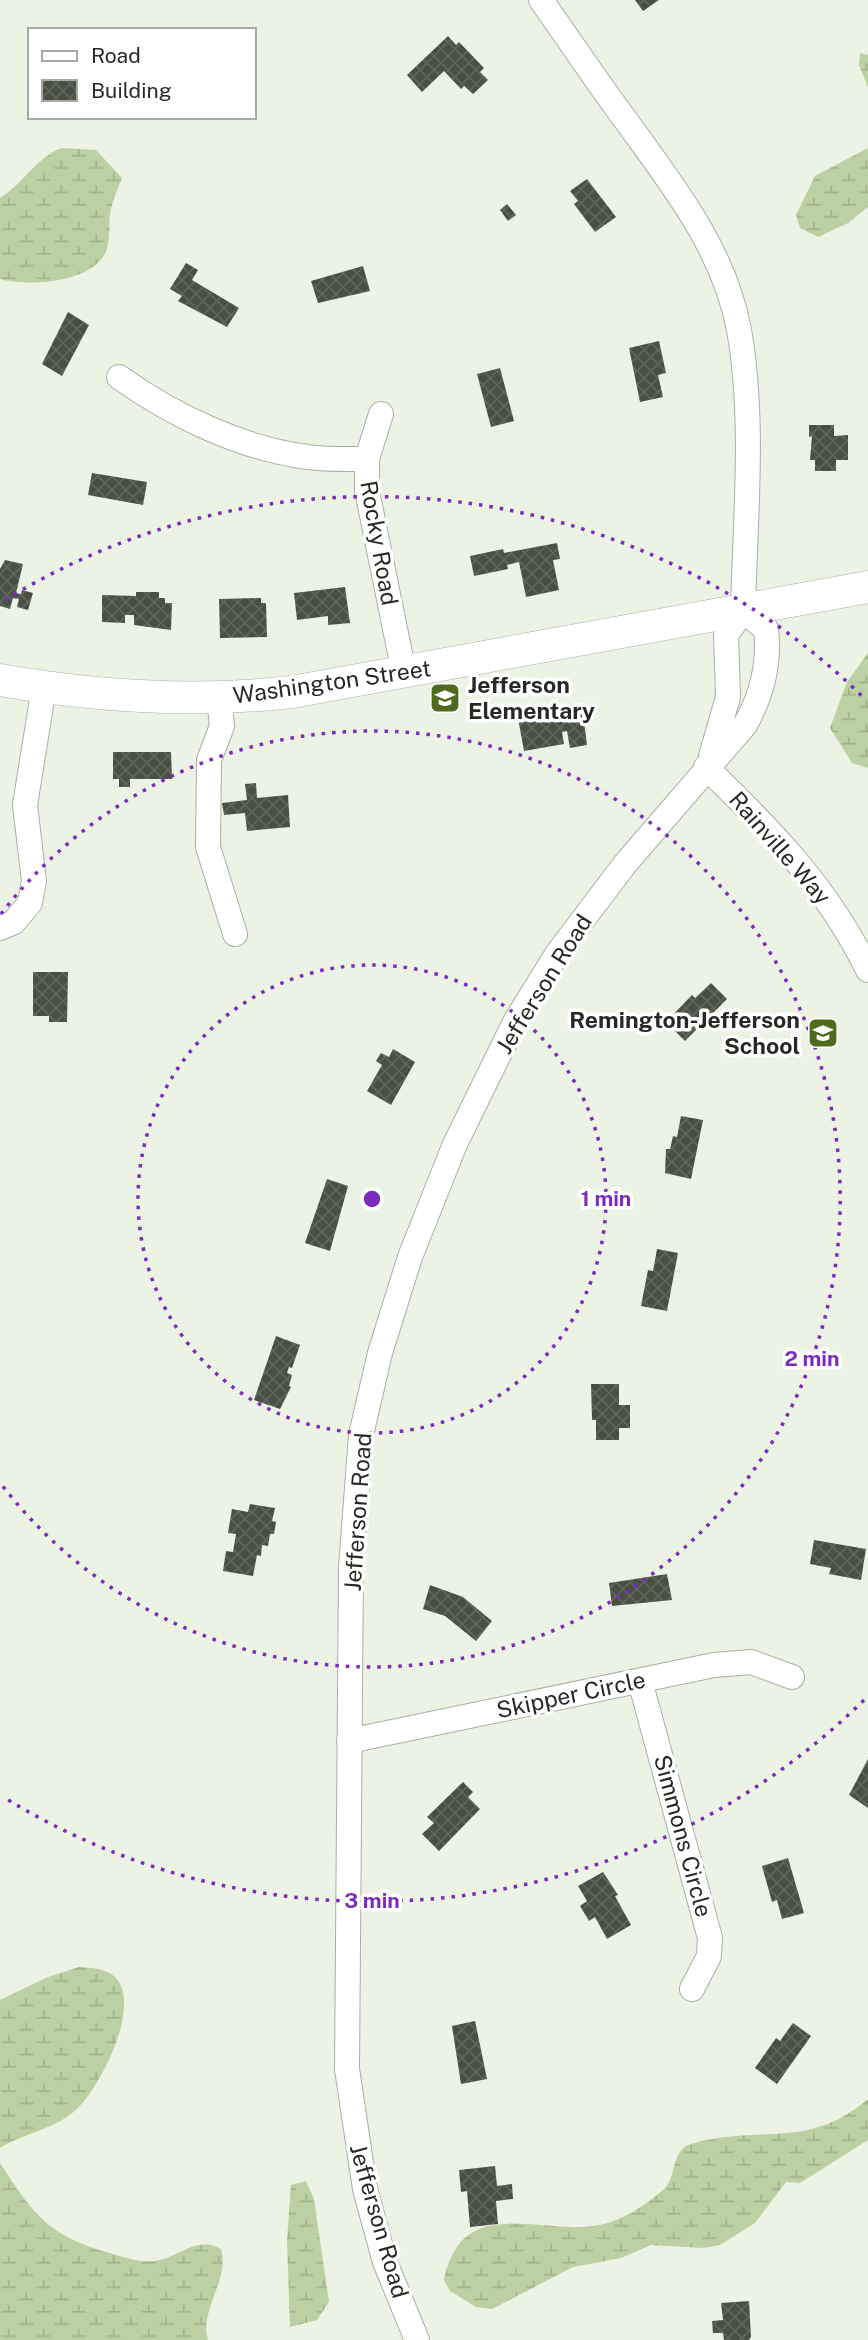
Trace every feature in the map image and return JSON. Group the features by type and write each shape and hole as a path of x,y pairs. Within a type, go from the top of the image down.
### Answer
{"main road":[{"name":"Washington Street","path":"0,680 139,698 219,698 317,689 868,587"}],"street":[{"path":"541,0 685,200 710,245 726,285 739,330 747,432 743,611"},
{"path":"119,377 167,407 251,442 306,457 368,459"},
{"name":"Rocky Road","path":"381,414 368,459 367,491 404,673"},
{"name":"Jefferson Road","path":"417,2340 385,2262 365,2189 351,2110 346,2028 349,1741 352,1553 361,1436 380,1353 410,1257 454,1144 514,1022 557,954 625,864 745,725 753,711 764,675 768,646 766,629 743,611 726,635 728,696 706,767"},
{"path":"0,928 14,922 30,903 34,881 24,805 44,687"},
{"path":"219,698 222,726 209,760 208,847 235,933"},
{"name":"Rainville Way","path":"706,767 810,875 845,926 868,970"},
{"name":"Skipper Circle","path":"349,1741 714,1665 751,1662 792,1677"},
{"name":"Simmons Circle","path":"640,1681 710,1938 709,1956 692,1989"}],"green space":[{"path":"860,53 868,55 868,87 859,65"},
{"path":"61,148 96,150 122,178 111,209 107,248 101,260 90,269 61,280 27,282 0,279 0,198 44,158"},
{"path":"868,148 868,207 848,223 818,237 800,228 796,215 815,176"},
{"path":"868,653 868,768 852,763 830,728 847,682"},
{"path":"79,1967 107,1972 115,1977 122,1990 124,2006 121,2025 107,2065 86,2098 69,2116 0,2148 0,2000 48,1977"},
{"path":"868,2099 868,2140 800,2183 786,2182 755,2223 720,2245 703,2248 651,2245 621,2258 573,2267 492,2309 476,2307 450,2291 444,2280 454,2251 469,2234 489,2226 511,2224 587,2227 611,2222 640,2208 665,2188 677,2157 691,2144 716,2138 803,2131 846,2115"},
{"path":"0,2163 35,2211 59,2232 73,2240 131,2259 148,2261 160,2260 197,2245 213,2245 221,2249 222,2272 207,2317 208,2340 0,2340"},
{"path":"306,2181 314,2199 329,2302 317,2320 290,2327 287,2240 291,2185"}],"building":[{"path":"635,0 659,0 643,11"},
{"path":"448,36 456,45 459,42 484,68 480,72 488,80 473,94 464,86 461,89 444,71 422,92 407,75"},
{"path":"587,179 616,217 595,232 574,204 578,201 570,191"},
{"path":"507,204 516,215 508,221 500,210"},
{"path":"186,263 198,270 192,280 239,308 227,327 178,301 182,296 170,289"},
{"path":"363,266 370,291 318,303 311,281"},
{"path":"68,312 89,325 62,376 42,364"},
{"path":"659,341 666,373 658,375 663,397 640,402 629,348"},
{"path":"500,368 514,421 491,427 477,374"},
{"path":"809,425 834,425 834,436 848,435 848,460 836,460 836,471 815,471 815,460 810,460 812,436 809,437"},
{"path":"92,473 147,482 143,505 88,495"},
{"path":"557,543 560,559 553,560 559,590 526,597 519,562 507,565 508,569 474,576 470,556"},
{"path":"5,560 23,564 16,593 21,594 22,590 33,593 28,610 17,607 19,599 13,598 10,609 0,606 0,569"},
{"path":"345,587 350,623 328,625 328,616 297,620 294,593"},
{"path":"136,592 159,592 159,598 165,598 165,603 172,603 171,630 134,625 134,615 125,615 125,623 102,622 102,595 136,596"},
{"path":"261,598 261,603 266,603 267,637 220,638 219,599"},
{"path":"582,705 587,745 570,748 567,731 562,732 564,744 524,751 517,713 537,710 538,714"},
{"path":"113,752 171,752 172,779 130,779 130,787 119,787 119,779 113,779"},
{"path":"256,783 257,798 288,795 290,827 247,831 245,813 224,815 222,803 247,800 245,784"},
{"path":"33,972 68,972 67,1022 49,1022 49,1016 33,1016"},
{"path":"711,983 727,999 685,1041 666,1022 692,995 695,998"},
{"path":"393,1049 415,1062 391,1105 367,1091 382,1065 376,1061 381,1053 389,1057"},
{"path":"681,1116 703,1120 691,1179 665,1173 666,1149 670,1149 673,1136 677,1137"},
{"path":"327,1179 348,1186 330,1251 305,1243"},
{"path":"657,1249 678,1253 667,1311 641,1306 648,1270 653,1271"},
{"path":"276,1336 300,1345 292,1368 289,1367 287,1373 292,1375 291,1387 280,1409 254,1400"},
{"path":"591,1384 619,1384 619,1405 630,1405 630,1428 619,1428 619,1440 596,1440 596,1420 592,1420"},
{"path":"250,1504 275,1508 272,1521 276,1522 274,1534 270,1534 268,1546 262,1545 261,1556 257,1555 253,1576 223,1571 226,1551 233,1552 236,1534 228,1533 232,1509 248,1512"},
{"path":"814,1540 866,1549 861,1580 829,1574 831,1568 810,1564"},
{"path":"667,1574 672,1600 612,1606 609,1583"},
{"path":"430,1585 463,1597 492,1621 476,1641 445,1616 423,1609"},
{"path":"868,1759 868,1808 849,1795"},
{"path":"463,1782 473,1792 468,1797 480,1809 439,1851 422,1834 434,1823 427,1817"},
{"path":"788,1858 804,1913 782,1919 777,1900 772,1902 762,1866"},
{"path":"603,1872 618,1895 615,1896 631,1925 607,1939 595,1917 589,1921 580,1906 587,1901 578,1886"},
{"path":"475,2021 487,2079 461,2084 452,2026"},
{"path":"793,2023 811,2036 777,2084 755,2068 776,2038 780,2041"},
{"path":"495,2166 497,2186 512,2184 513,2199 496,2201 498,2224 470,2227 467,2191 461,2192 459,2170"},
{"path":"749,2301 749,2340 724,2340 723,2333 713,2333 712,2321 723,2320 721,2303"}],"place":[{"name":"Jefferson Elementary","path":"445,698"},
{"name":"Remington-Jefferson School","path":"823,1033"}]}
